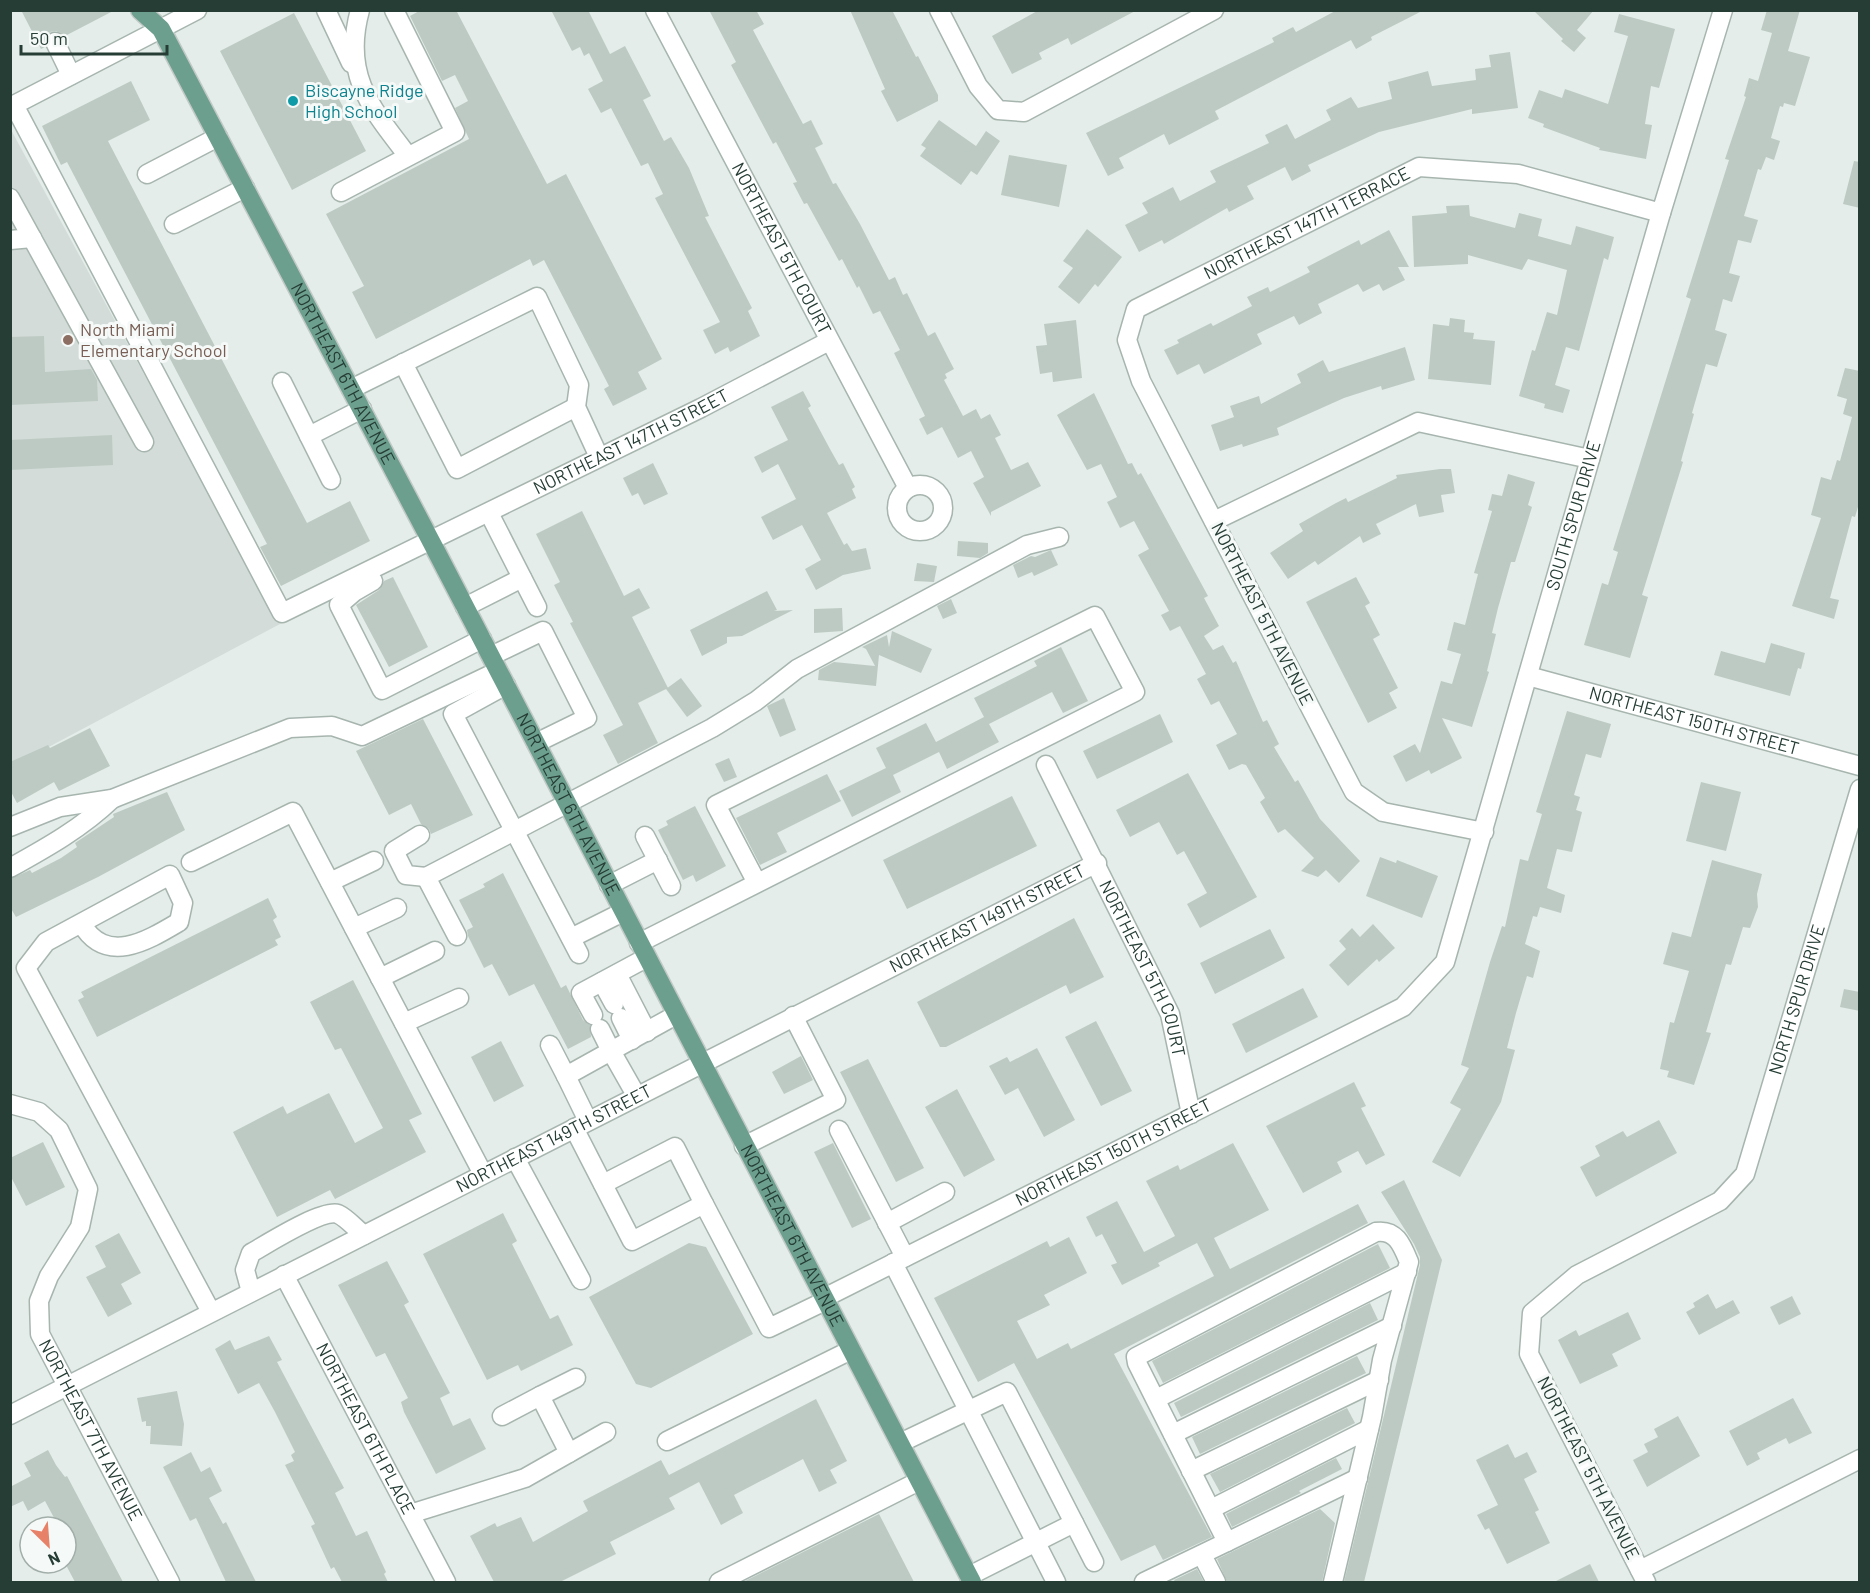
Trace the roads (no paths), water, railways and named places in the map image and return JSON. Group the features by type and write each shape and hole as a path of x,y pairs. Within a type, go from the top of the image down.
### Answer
{"main road":[{"name":"NORTHEAST 6TH AVENUE","path":"140,10 161,29 433,544 971,1580"},
{"name":"NORTHEAST 6TH AVENUE","path":"160,10 161,29"}],"street":[{"path":"197,10 12,106 282,614 433,544"},
{"path":"326,10 375,114 408,156"},
{"path":"354,69 353,36 360,10"},
{"path":"341,192 455,132 394,10"},
{"name":"NORTHEAST 5TH COURT","path":"656,10 908,488"},
{"path":"939,10 978,86 998,110 1024,112 1214,10"},
{"name":"SOUTH SPUR DRIVE","path":"1403,1007 1445,962 1661,213 1723,10"},
{"path":"55,42 71,75"},
{"path":"147,174 218,137"},
{"name":"NORTHEAST 147TH TERRACE","path":"1136,309 1419,167 1518,174 1661,213"},
{"path":"174,224 245,188"},
{"path":"10,198 144,442"},
{"path":"10,240 32,238"},
{"path":"351,388 537,297 579,385 576,407 599,457"},
{"name":"NORTHEAST 5TH AVENUE","path":"1136,309 1127,340 1141,381 1354,792 1383,812 1484,832"},
{"name":"NORTHEAST 147TH STREET","path":"433,544 489,513 701,408 829,341"},
{"path":"403,363 457,469 576,407"},
{"path":"282,382 331,480"},
{"path":"309,436 362,409"},
{"path":"1214,522 1418,422 1590,459"},
{"path":"489,513 537,607"},
{"path":"420,835 394,851 406,875 426,877 712,728 756,701 797,669 837,647 1027,545 1059,537"},
{"path":"433,544 354,592 339,605 382,690 482,639"},
{"path":"465,607 522,578"},
{"path":"636,1095 581,993 609,978 643,950 757,884 1135,692 1095,616 716,805 757,884"},
{"path":"536,743 587,718 543,631 453,714 575,946 623,912"},
{"path":"10,827 60,807 112,799 290,728 332,726 362,736 498,671"},
{"name":"NORTHEAST 150TH STREET","path":"1528,676 1860,766"},
{"name":"NORTHEAST 5TH COURT","path":"1046,765 1097,863 1170,1014 1191,1114"},
{"path":"10,868 67,835 112,799"},
{"name":"NORTH SPUR DRIVE","path":"1529,1354 1532,1313 1577,1275 1720,1201 1745,1174 1857,799"},
{"path":"191,862 293,812 483,1174"},
{"path":"645,836 671,886"},
{"path":"609,885 658,860"},
{"path":"330,882 374,861"},
{"name":"NORTHEAST 149TH STREET","path":"10,1415 636,1095 1097,863"},
{"path":"81,923 88,935 114,948 131,946 178,922 183,903 170,875 81,923 46,942 26,968 211,1312"},
{"path":"426,877 457,936"},
{"path":"354,928 398,908"},
{"path":"380,978 435,951"},
{"path":"609,978 617,1011 640,1036"},
{"path":"609,978 640,1036"},
{"path":"404,1023 459,998"},
{"name":"NORTHEAST 150TH STREET","path":"704,1204 769,1329 899,1260 1403,1007"},
{"path":"567,1076 676,1015"},
{"path":"744,1146 836,1100 793,1016"},
{"path":"550,1045 567,1076 581,1124 603,1184 632,1241 704,1204 675,1147 603,1184"},
{"name":"NORTHEAST 7TH AVENUE","path":"10,1104 39,1112 59,1130 88,1189 80,1227 49,1276 39,1300 40,1334 170,1582"},
{"path":"839,1130 887,1223 899,1260 969,1411 1056,1582"},
{"path":"515,1158 581,1280"},
{"path":"887,1223 945,1192"},
{"path":"251,1292 245,1270 251,1253 285,1234 326,1214 338,1214 364,1235"},
{"path":"1227,1542 1137,1364 1136,1357 1376,1232 1386,1231 1395,1236 1409,1262 1379,1380 1333,1582"},
{"path":"1156,1399 1407,1272"},
{"name":"NORTHEAST 6TH PLACE","path":"284,1275 446,1582"},
{"path":"1173,1434 1392,1326"},
{"path":"667,1441 851,1350"},
{"name":"NORTHEAST 5TH AVENUE","path":"1529,1354 1643,1576"},
{"path":"502,1416 576,1378"},
{"path":"1191,1471 1379,1380"},
{"path":"900,1443 1007,1392 1094,1562"},
{"path":"540,1396 569,1453"},
{"path":"1211,1509 1369,1429"},
{"path":"410,1514 525,1478 606,1432"},
{"path":"1643,1576 1860,1459"},
{"path":"1144,1582 1358,1478"},
{"path":"719,1582 919,1481"},
{"path":"971,1580 1074,1524"},
{"path":"1202,1555 1216,1582"}],"place":[{"name":"Biscayne Ridge High School","path":"293,101"},
{"name":"North Miami Elementary School","path":"68,340"}]}
